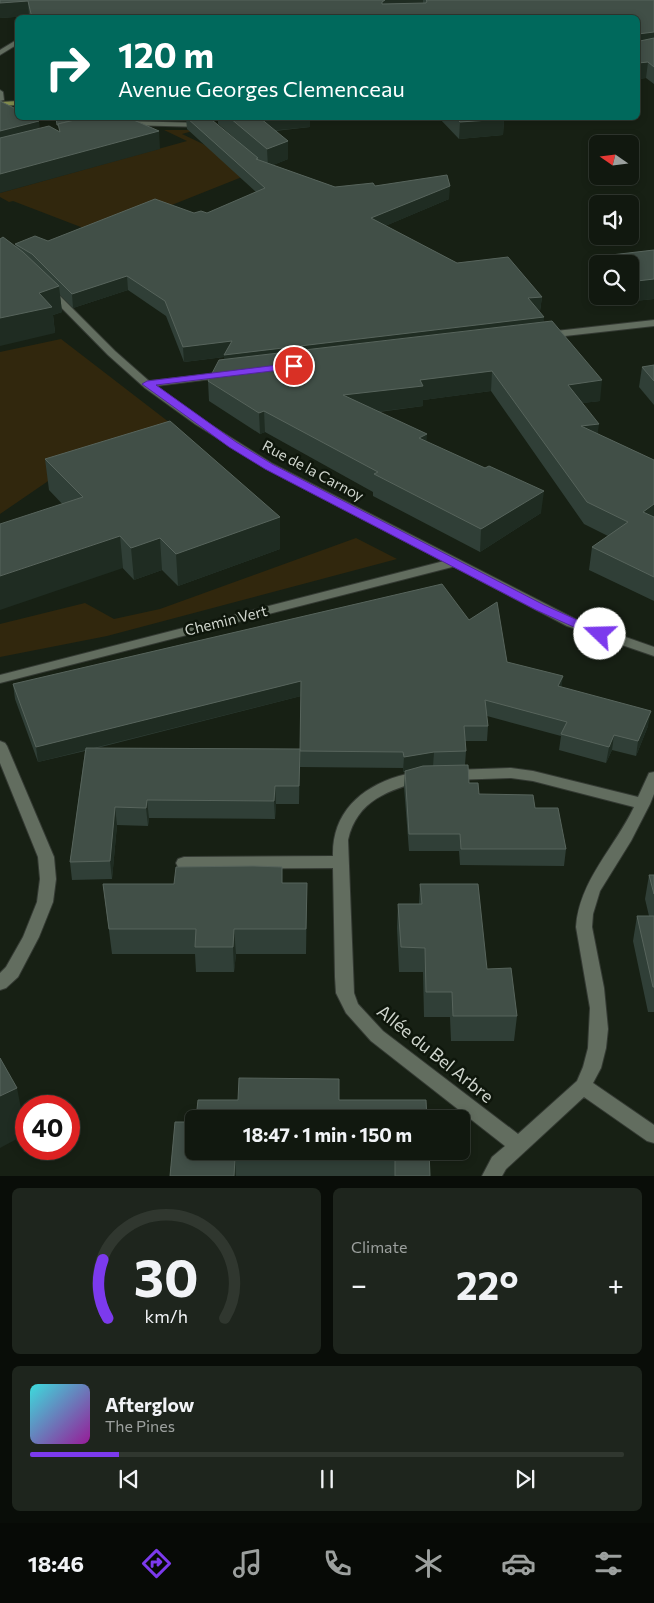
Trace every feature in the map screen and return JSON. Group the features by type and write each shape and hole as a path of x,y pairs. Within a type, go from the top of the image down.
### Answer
{"main road":[{"path":"0,99 15,98"},
{"path":"0,99 15,102"}],"street":[{"path":"0,53 15,43"},
{"path":"115,123 197,124 211,127"},
{"name":"Rue de la Carnoy","path":"41,282 102,345 147,384 232,444 269,466 452,563 572,623 654,652"},
{"path":"538,336 654,323"},
{"path":"147,384 235,373"},
{"name":"Chemin Vert","path":"0,679 452,563"},
{"path":"0,746 46,856 48,878 45,902 31,937 12,972 0,983"},
{"name":"Allée du Bel Arbre","path":"518,1145 377,1036 352,1008 345,993 343,977 340,840 344,826 349,815 368,797 408,778 437,775 511,773 533,776 643,804"},
{"path":"490,1176 499,1163 583,1086 589,1077 598,1051 600,1021 584,914 587,901 625,839 654,777"},
{"path":"184,863 341,862"},
{"path":"583,1086 654,1135"}],"shaded area":[{"path":"164,130 196,130 182,134 203,144 247,175 99,234 13,201 9,202 0,197 0,193 187,141"},
{"path":"61,339 187,436 54,477 0,514 0,352"},
{"path":"356,538 397,559 107,636 0,657 0,624 85,603 114,619 160,609"}],"building":[{"path":"0,0 385,0 382,4 426,3 426,0 654,0 654,32 640,34 640,15 31,15 28,1 0,3"},
{"path":"654,38 654,67 648,62 640,63 640,41"},
{"path":"0,101 15,108 15,120 39,121 0,131"},
{"path":"56,120 75,120 58,124"},
{"path":"75,120 134,120 159,131 0,174 0,138 49,126 60,132 58,124"},
{"path":"189,120 212,120 258,158 256,159 335,187 373,183 375,186 447,175 450,186 371,218 457,263 508,257 542,297 528,298 544,317 224,355 232,341 183,347 165,301 127,276 72,294 32,254 15,244 35,236 48,241 155,199 194,213 201,211 207,213 265,188"},
{"path":"232,120 262,120 288,141 267,149"},
{"path":"458,120 489,120 460,122"},
{"path":"3,237 23,252 59,286 39,293 52,307 0,318 0,239"},
{"path":"654,250 654,279 639,281 639,255 611,255"},
{"path":"552,321 602,380 568,385 599,424 581,426 654,460 654,504 643,512 654,517 654,577 592,547 628,522 587,502 492,371 420,380 423,386 343,395 427,434 419,438 485,468 489,466 544,491 481,529 374,474 378,472 264,411 259,413 208,381 219,360"},
{"path":"654,365 654,381 642,367"},
{"path":"170,421 280,517 176,554 160,538 131,548 120,536 0,576 0,524 83,497 45,459"},
{"path":"442,584 469,620 497,602 507,662 563,676 558,686 651,711 638,741 614,735 609,747 561,734 567,722 485,700 488,726 464,726 466,751 434,752 404,757 403,752 300,751 301,681 36,747 13,684"},
{"path":"86,748 300,749 299,786 275,786 274,801 147,800 146,808 115,807 110,861 70,862"},
{"path":"468,765 469,783 478,783 479,794 533,795 535,808 558,808 566,849 461,849 460,834 409,834 405,771 423,766"},
{"path":"176,867 282,867 282,883 307,883 306,929 234,929 233,947 195,947 196,929 109,929 103,884 174,884"},
{"path":"649,875 654,875 654,894"},
{"path":"420,884 478,884 487,969 511,968 517,1016 453,1016 452,992 426,992 425,948 401,947 398,904 422,904"},
{"path":"637,916 654,916 654,987 653,987"},
{"path":"0,1058 17,1088 0,1096"},
{"path":"239,1078 339,1079 339,1100 426,1100 427,1110 197,1110 198,1100 238,1100"},
{"path":"175,1122 185,1122 185,1160 235,1160 234,1176 170,1176"},
{"path":"395,1160 429,1160 430,1176 395,1176"}],"route":[{"path":"294,366 147,384 232,444 269,466 540,608 600,634"}]}
